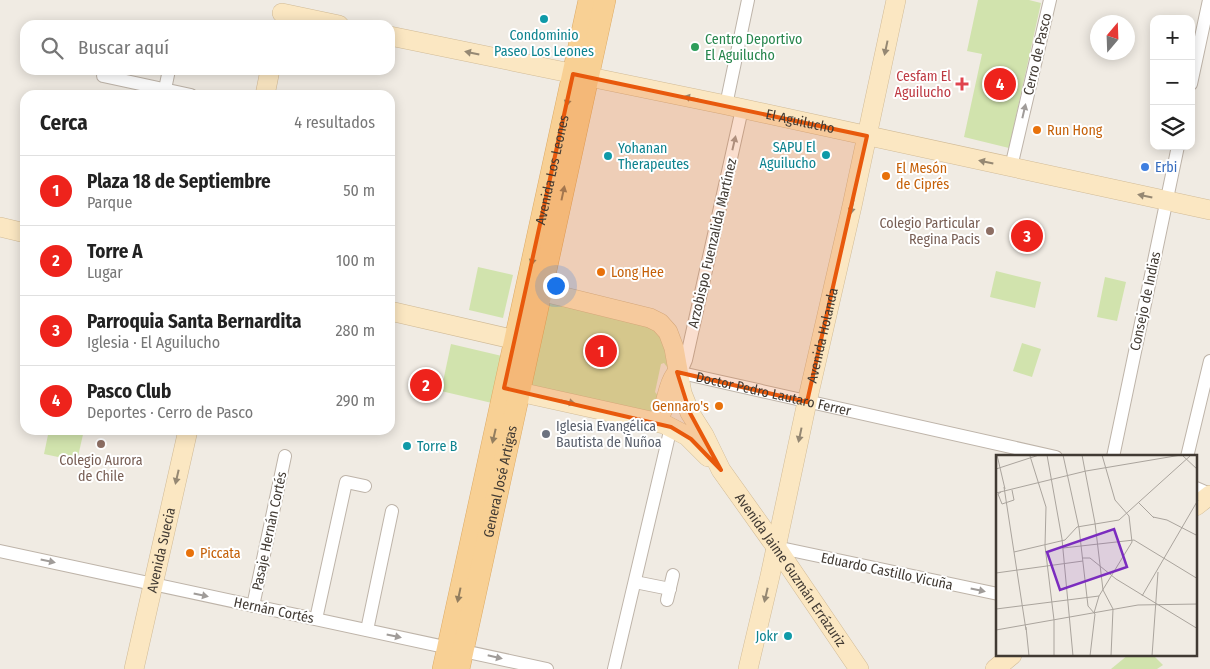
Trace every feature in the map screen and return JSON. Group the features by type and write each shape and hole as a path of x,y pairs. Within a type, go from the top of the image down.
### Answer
{"main road":[{"name":"Avenida Los Leones","path":"581,75 589,0"},
{"name":"Avenida Los Leones","path":"534,290 581,75 605,0"},
{"name":"General José Artigas","path":"443,669 456,655 534,290"}],"street":[{"name":"Arzobispo Fuenzalida Martínez","path":"676,374 683,367 686,360 734,107 748,0"},
{"name":"Avenida Holanda","path":"748,669 896,0"},
{"name":"Cerro de Pasco","path":"1011,167 1050,0"},
{"path":"1195,65 1209,0"},
{"path":"282,13 315,20"},
{"name":"El Aguilucho","path":"395,37 734,107 1210,210"},
{"path":"104,75 169,90"},
{"path":"165,89 168,75"},
{"path":"266,90 269,75"},
{"name":"Consejo de Indias","path":"1113,455 1177,150"},
{"path":"0,227 20,232"},
{"name":"Doctor Pedro Lautaro Ferrer","path":"534,290 629,312 655,320 664,327 672,342 676,374 1051,455"},
{"path":"395,312 523,341"},
{"path":"1187,455 1210,361"},
{"path":"614,669 635,582 663,424 660,415 670,382 676,374"},
{"name":"Avenida Jaime Guzmán Errázuriz","path":"676,374 690,413 704,435 721,470"},
{"path":"512,390 663,424"},
{"name":"Avenida Jaime Guzmán Errázuriz","path":"663,424 691,439 721,470 859,669"},
{"name":"Avenida Suecia","path":"134,669 187,435"},
{"name":"Pasaje Hernán Cortés","path":"253,606 284,456"},
{"path":"316,619 346,482 365,486"},
{"path":"1198,489 1210,494 1198,504"},
{"path":"367,630 392,511"},
{"name":"Eduardo Castillo Vicuña","path":"776,547 996,594"},
{"name":"Hernán Cortés","path":"0,551 367,630 456,655 547,669"},
{"path":"635,582 668,594 673,574"},
{"path":"995,669 1011,656"}],"highlighted area":[{"path":"573,74 867,136 807,402 677,372 690,413 721,470 691,439 671,427 504,388"}],"green space":[{"path":"978,0 1029,0 1041,3 1009,148 964,137 982,54 967,51"},
{"path":"478,267 513,275 503,318 469,310"},
{"path":"996,271 1041,282 1035,308 990,297"},
{"path":"1105,277 1126,282 1117,321 1097,317"},
{"path":"549,302 645,323 666,339 670,371 664,363 661,364 655,392 661,399 655,414 530,389"},
{"path":"1022,343 1041,349 1032,377 1013,371"},
{"path":"451,344 502,356 492,403 441,391"},
{"path":"48,435 83,435 77,461 44,454"},
{"path":"1127,656 1154,656 1163,665 1157,669 1111,669"}],"place":[{"name":"Condominio Paseo Los Leones","path":"544,19"},
{"name":"Centro Deportivo El Aguilucho","path":"695,47"},
{"name":"Cesfam El Aguilucho","path":"962,84"},
{"name":"Pasco Club","path":"1000,84"},
{"name":"Run Hong","path":"1037,130"},
{"name":"SAPU El Aguilucho","path":"826,155"},
{"name":"Yohanan Therapeutes","path":"608,156"},
{"name":"Erbi","path":"1145,167"},
{"name":"El Mesón de Ciprés","path":"886,176"},
{"name":"Colegio Particular Regina Pacis","path":"990,231"},
{"name":"Parroquia Santa Bernardita","path":"1027,236"},
{"name":"Long Hee","path":"601,272"},
{"name":"Plaza 18 de Septiembre","path":"601,351"},
{"name":"Torre A","path":"426,385"},
{"name":"Gennaro's","path":"719,406"},
{"name":"Iglesia Evangélica Bautista de Ñuñoa","path":"546,434"},
{"name":"Colegio Aurora de Chile","path":"101,444"},
{"name":"Torre B","path":"407,446"},
{"name":"Piccata","path":"190,553"},
{"name":"Jokr","path":"788,636"}]}
